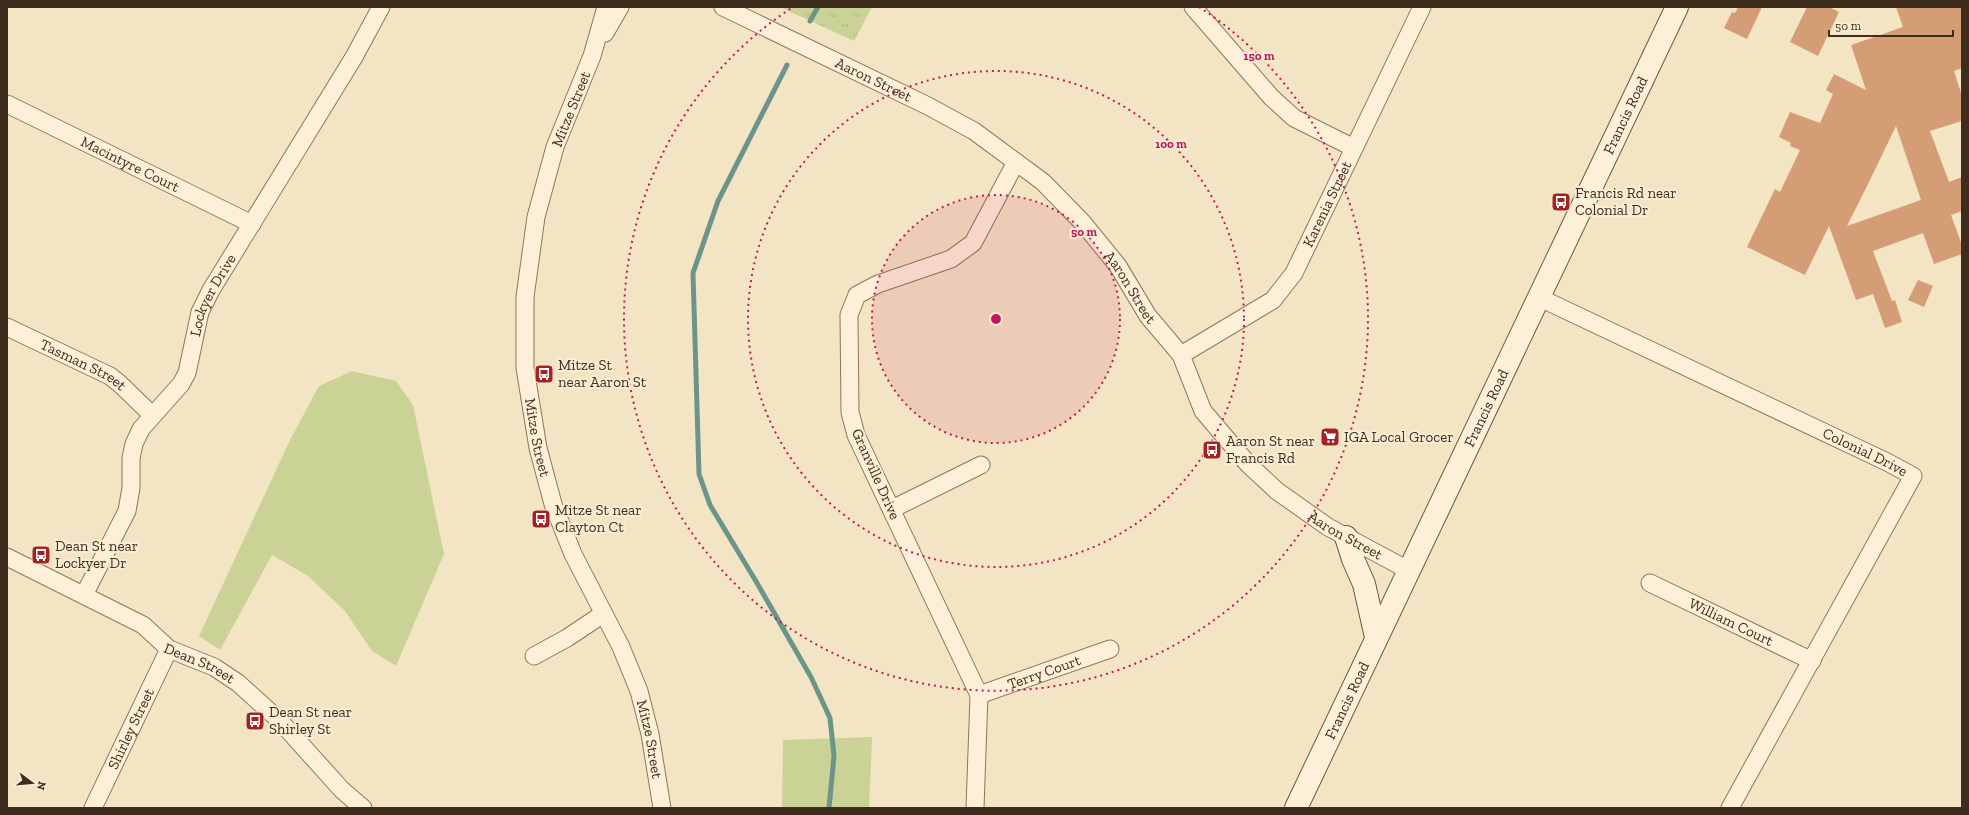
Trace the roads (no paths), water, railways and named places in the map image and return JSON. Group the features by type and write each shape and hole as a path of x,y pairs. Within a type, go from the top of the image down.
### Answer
{"main road":[{"name":"Francis Road","path":"1296,808 1376,637 1677,7"},
{"path":"1346,537 1353,559 1364,584 1376,637"}],"street":[{"name":"Lockyer Drive","path":"84,595 127,511 131,488 131,458 134,444 141,429 181,384 187,373 200,312 211,290 354,57 381,7"},
{"path":"592,56 606,7"},
{"path":"592,56 620,7"},
{"name":"Aaron Street","path":"723,7 928,106 974,131 1043,182 1083,223 1118,266 1148,316 1180,355 1203,411 1248,464 1301,509 1346,537 1408,570"},
{"path":"1193,7 1271,97 1294,118 1354,148"},
{"name":"Karenia Street","path":"1180,355 1273,300 1294,274 1422,7"},
{"name":"Mitze Street","path":"592,56 555,147 536,217 525,297 525,368 538,448 552,504 573,554 621,647 639,691 652,742 662,808"},
{"name":"Macintyre Court","path":"7,104 252,224"},
{"name":"Granville Drive","path":"975,808 979,694 856,436 850,412 849,315 857,295 878,284 951,258 973,243 1016,162"},
{"name":"Colonial Drive","path":"1538,297 1887,462 1913,476 1730,808"},
{"name":"Tasman Street","path":"7,327 110,376 152,415"},
{"path":"892,509 981,465"},
{"name":"Dean Street","path":"7,557 143,625 169,649 214,667 238,683 279,720 342,790 363,808"},
{"name":"William Court","path":"1650,583 1812,661"},
{"path":"534,656 567,638 603,614"},
{"name":"Shirley Street","path":"93,808 169,649"},
{"name":"Terry Court","path":"979,694 1110,649"}],"waterway":[{"path":"810,21 818,7"},
{"path":"787,65 718,201 693,273 699,474 710,505 811,677 830,718 834,756 829,808"}],"place":[{"name":"Francis Rd near Colonial Dr","path":"1561,202"},
{"name":"Mitze St near Aaron St","path":"544,374"},
{"name":"IGA Local Grocer","path":"1330,437"},
{"name":"Aaron St near Francis Rd","path":"1212,450"},
{"name":"Mitze St near Clayton Ct","path":"541,519"},
{"name":"Dean St near Lockyer Dr","path":"41,555"},
{"name":"Dean St near Shirley St","path":"255,721"}]}
